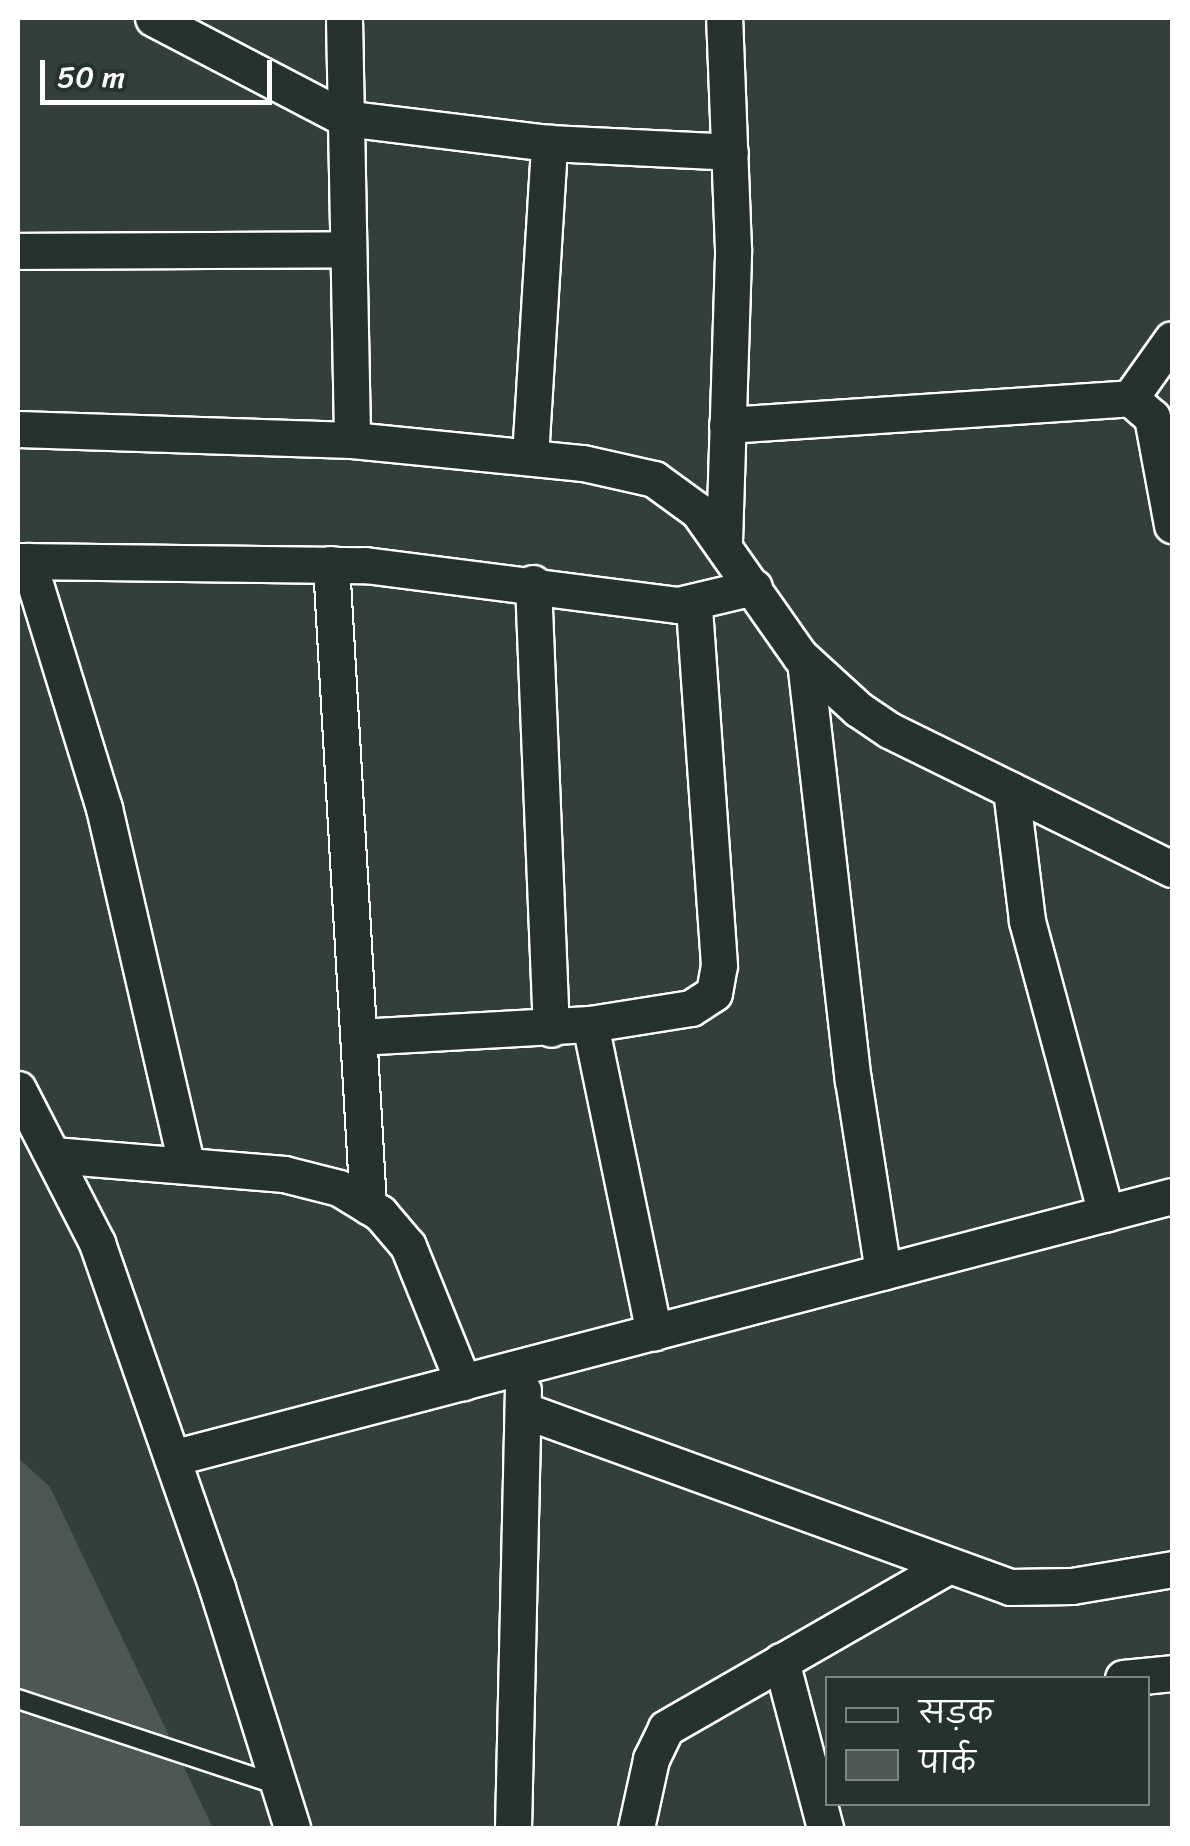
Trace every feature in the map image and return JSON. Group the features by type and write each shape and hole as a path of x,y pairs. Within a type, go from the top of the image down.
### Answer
{"street":[{"path":"153,18 344,118 549,143 730,152"},
{"path":"344,18 352,440"},
{"path":"724,18 730,152 724,542"},
{"path":"530,458 549,143"},
{"path":"18,251 347,249"},
{"path":"1130,398 1172,339"},
{"path":"727,425 1130,398 1152,417 1172,525"},
{"path":"18,428 352,440 530,458 654,479 698,511 724,542 805,662 889,730 1172,869"},
{"path":"186,1164 104,808 23,561 331,564 533,583 694,604 754,587"},
{"path":"331,564 368,1206"},
{"path":"533,583 551,1029"},
{"path":"358,1037 551,1029 690,1008 706,1002 717,984 694,604"},
{"path":"805,662 852,1080 883,1272"},
{"path":"1011,790 1028,921 1106,1214"},
{"path":"590,1024 654,1332"},
{"path":"18,1088 97,1243 172,1458 292,1828"},
{"path":"53,1155 284,1174 338,1188 368,1206 408,1246 462,1382"},
{"path":"172,1458 1172,1196"},
{"path":"513,1828 524,1366"},
{"path":"523,1410 847,1524 946,1567 1028,1589 1172,1570"},
{"path":"636,1828 651,1760 666,1728 946,1567"},
{"path":"781,1660 824,1828"},
{"path":"1143,1676 1172,1673"}],"lane":[{"path":"18,1699 278,1785"}],"green space":[{"path":"18,1458 50,1487 213,1828 18,1828"}]}
